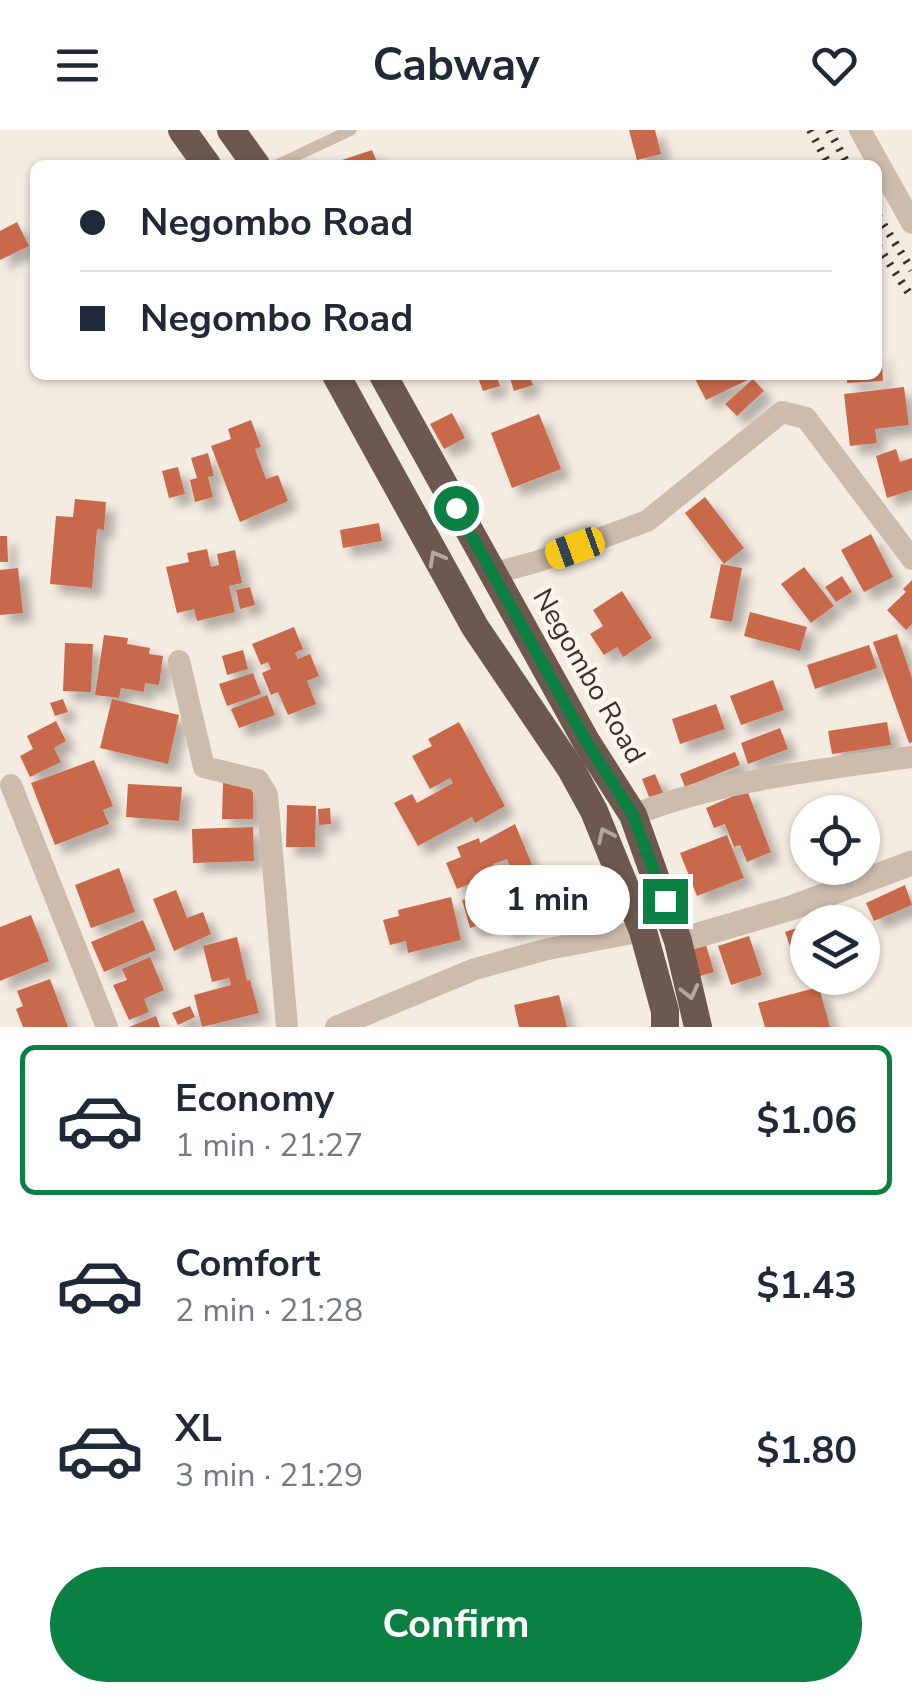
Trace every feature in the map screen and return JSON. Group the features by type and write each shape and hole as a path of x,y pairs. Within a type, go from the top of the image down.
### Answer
{"highway":[{"path":"182,130 203,160"},
{"path":"230,130 252,160"},
{"path":"339,380 475,627 571,768 610,844 643,931 665,1011 665,1027"},
{"name":"Negombo Road","path":"386,380 586,741 633,815 678,941 698,1027"}],"street":[{"path":"860,130 877,160"},
{"path":"882,169 912,223"},
{"path":"492,574 647,522 782,412 806,418 912,559"},
{"path":"179,661 204,767 258,780 267,795 286,1027"},
{"path":"633,815 681,796 764,777 912,757"},
{"path":"11,785 106,1027"},
{"path":"678,941 792,908 912,863"},
{"path":"336,1027 475,968 643,931"}],"lane":[{"path":"288,160 351,130"}],"building":[{"path":"629,130 655,130 661,154 637,160"},
{"path":"372,150 376,160 342,160"},
{"path":"17,222 29,246 0,260 0,231"},
{"path":"882,366 883,381 847,383 882,380"},
{"path":"479,380 498,380 500,386 483,391"},
{"path":"511,380 531,380 533,385 514,391"},
{"path":"696,380 748,380 706,400"},
{"path":"752,380 764,391 737,416 725,404"},
{"path":"904,387 909,425 875,429 877,443 850,446 844,394"},
{"path":"452,413 465,438 444,449 430,424"},
{"path":"539,414 561,469 512,488 491,433"},
{"path":"251,420 261,447 255,449 266,479 278,475 288,501 240,522 211,446 231,439 228,429"},
{"path":"896,449 900,462 912,458 912,490 887,498 876,456"},
{"path":"208,453 214,476 208,477 213,497 195,502 190,480 197,478 191,458"},
{"path":"178,467 185,494 169,498 162,471"},
{"path":"705,497 744,548 724,564 685,513"},
{"path":"75,499 106,502 104,530 97,529 92,588 50,584 56,516 73,517"},
{"path":"379,523 382,541 343,548 340,530"},
{"path":"871,534 893,577 864,592 841,550"},
{"path":"0,536 7,536 8,562 0,562"},
{"path":"207,549 211,567 219,565 217,554 235,550 242,583 229,586 235,612 197,621 194,609 177,613 166,567 189,562 187,553"},
{"path":"721,564 742,568 732,622 710,618"},
{"path":"804,567 834,606 811,623 781,584"},
{"path":"18,568 23,613 0,615 0,570"},
{"path":"842,576 852,592 836,602 825,587"},
{"path":"912,580 912,624 906,630 887,610 906,592 903,589"},
{"path":"250,587 255,605 240,609 236,590"},
{"path":"622,591 652,638 623,657 617,647 604,655 590,634 603,626 593,610"},
{"path":"750,612 807,627 800,651 744,636"},
{"path":"294,627 303,649 295,653 298,659 310,654 319,676 307,681 316,704 288,715 278,692 271,695 262,673 271,669 268,662 261,665 252,644"},
{"path":"897,634 912,678 909,743 873,642"},
{"path":"104,635 128,638 127,644 150,648 149,654 163,656 159,685 145,683 144,692 121,688 119,698 95,695"},
{"path":"65,643 93,644 91,692 63,691"},
{"path":"869,645 877,668 815,689 807,665"},
{"path":"243,650 248,669 227,675 222,656"},
{"path":"253,673 261,694 227,706 219,684"},
{"path":"773,680 784,710 741,725 730,696"},
{"path":"267,695 275,715 239,728 231,709"},
{"path":"63,699 68,712 55,716 50,703"},
{"path":"112,699 179,715 168,764 100,748"},
{"path":"716,704 725,729 680,744 672,719"},
{"path":"56,721 66,741 54,748 61,762 30,777 20,756 33,749 27,736"},
{"path":"459,722 505,806 475,823 472,817 418,846 394,803 412,794 417,803 453,783 450,778 430,789 412,756 432,746 428,739"},
{"path":"887,722 891,745 832,754 828,731"},
{"path":"780,728 788,749 748,764 741,743"},
{"path":"735,752 740,765 685,787 680,774"},
{"path":"94,760 113,806 103,810 109,824 55,845 31,783"},
{"path":"655,774 663,793 649,797 642,779"},
{"path":"223,782 253,783 253,819 222,819"},
{"path":"128,784 182,787 179,821 126,817"},
{"path":"747,790 771,852 747,862 740,845 734,847 725,824 714,828 706,808"},
{"path":"287,805 316,806 315,847 286,847"},
{"path":"330,808 331,824 319,825 318,809"},
{"path":"515,824 533,867 513,875 507,859 493,864 497,873 457,889 446,863 461,857 457,847 479,838 480,843"},
{"path":"253,827 254,861 193,863 192,829"},
{"path":"727,835 744,878 697,896 680,853"},
{"path":"119,868 135,912 91,928 75,885"},
{"path":"536,876 551,914 505,931 491,894"},
{"path":"905,885 912,905 880,918 880,905 866,903"},
{"path":"176,890 187,918 203,912 211,934 174,951 153,899"},
{"path":"487,893 495,920 470,928 462,900"},
{"path":"451,897 461,940 408,953 406,941 390,945 383,920 399,916 398,910"},
{"path":"31,915 49,961 0,981 0,927"},
{"path":"143,920 156,950 104,972 91,942"},
{"path":"749,936 762,975 731,985 718,946"},
{"path":"237,937 259,1013 202,1027 194,995 231,985 229,978 212,982 203,946"},
{"path":"706,945 714,972 697,977 689,950"},
{"path":"150,957 164,990 144,999 149,1012 129,1020 113,985 127,980 122,969"},
{"path":"50,979 68,1027 23,1027 16,1009 23,1006 17,991"},
{"path":"559,995 567,1027 519,1027 514,1005"},
{"path":"790,995 821,995 830,1027 765,1027 758,1003"},
{"path":"190,1006 195,1017 178,1025 172,1013"},
{"path":"156,1016 160,1027 129,1027"}],"railway":[{"path":"810,130 826,160"},
{"path":"829,130 845,160"},
{"path":"882,222 912,270"},
{"path":"882,252 912,298"}],"route":[{"path":"456,508 586,741 633,815 665,901"}]}
